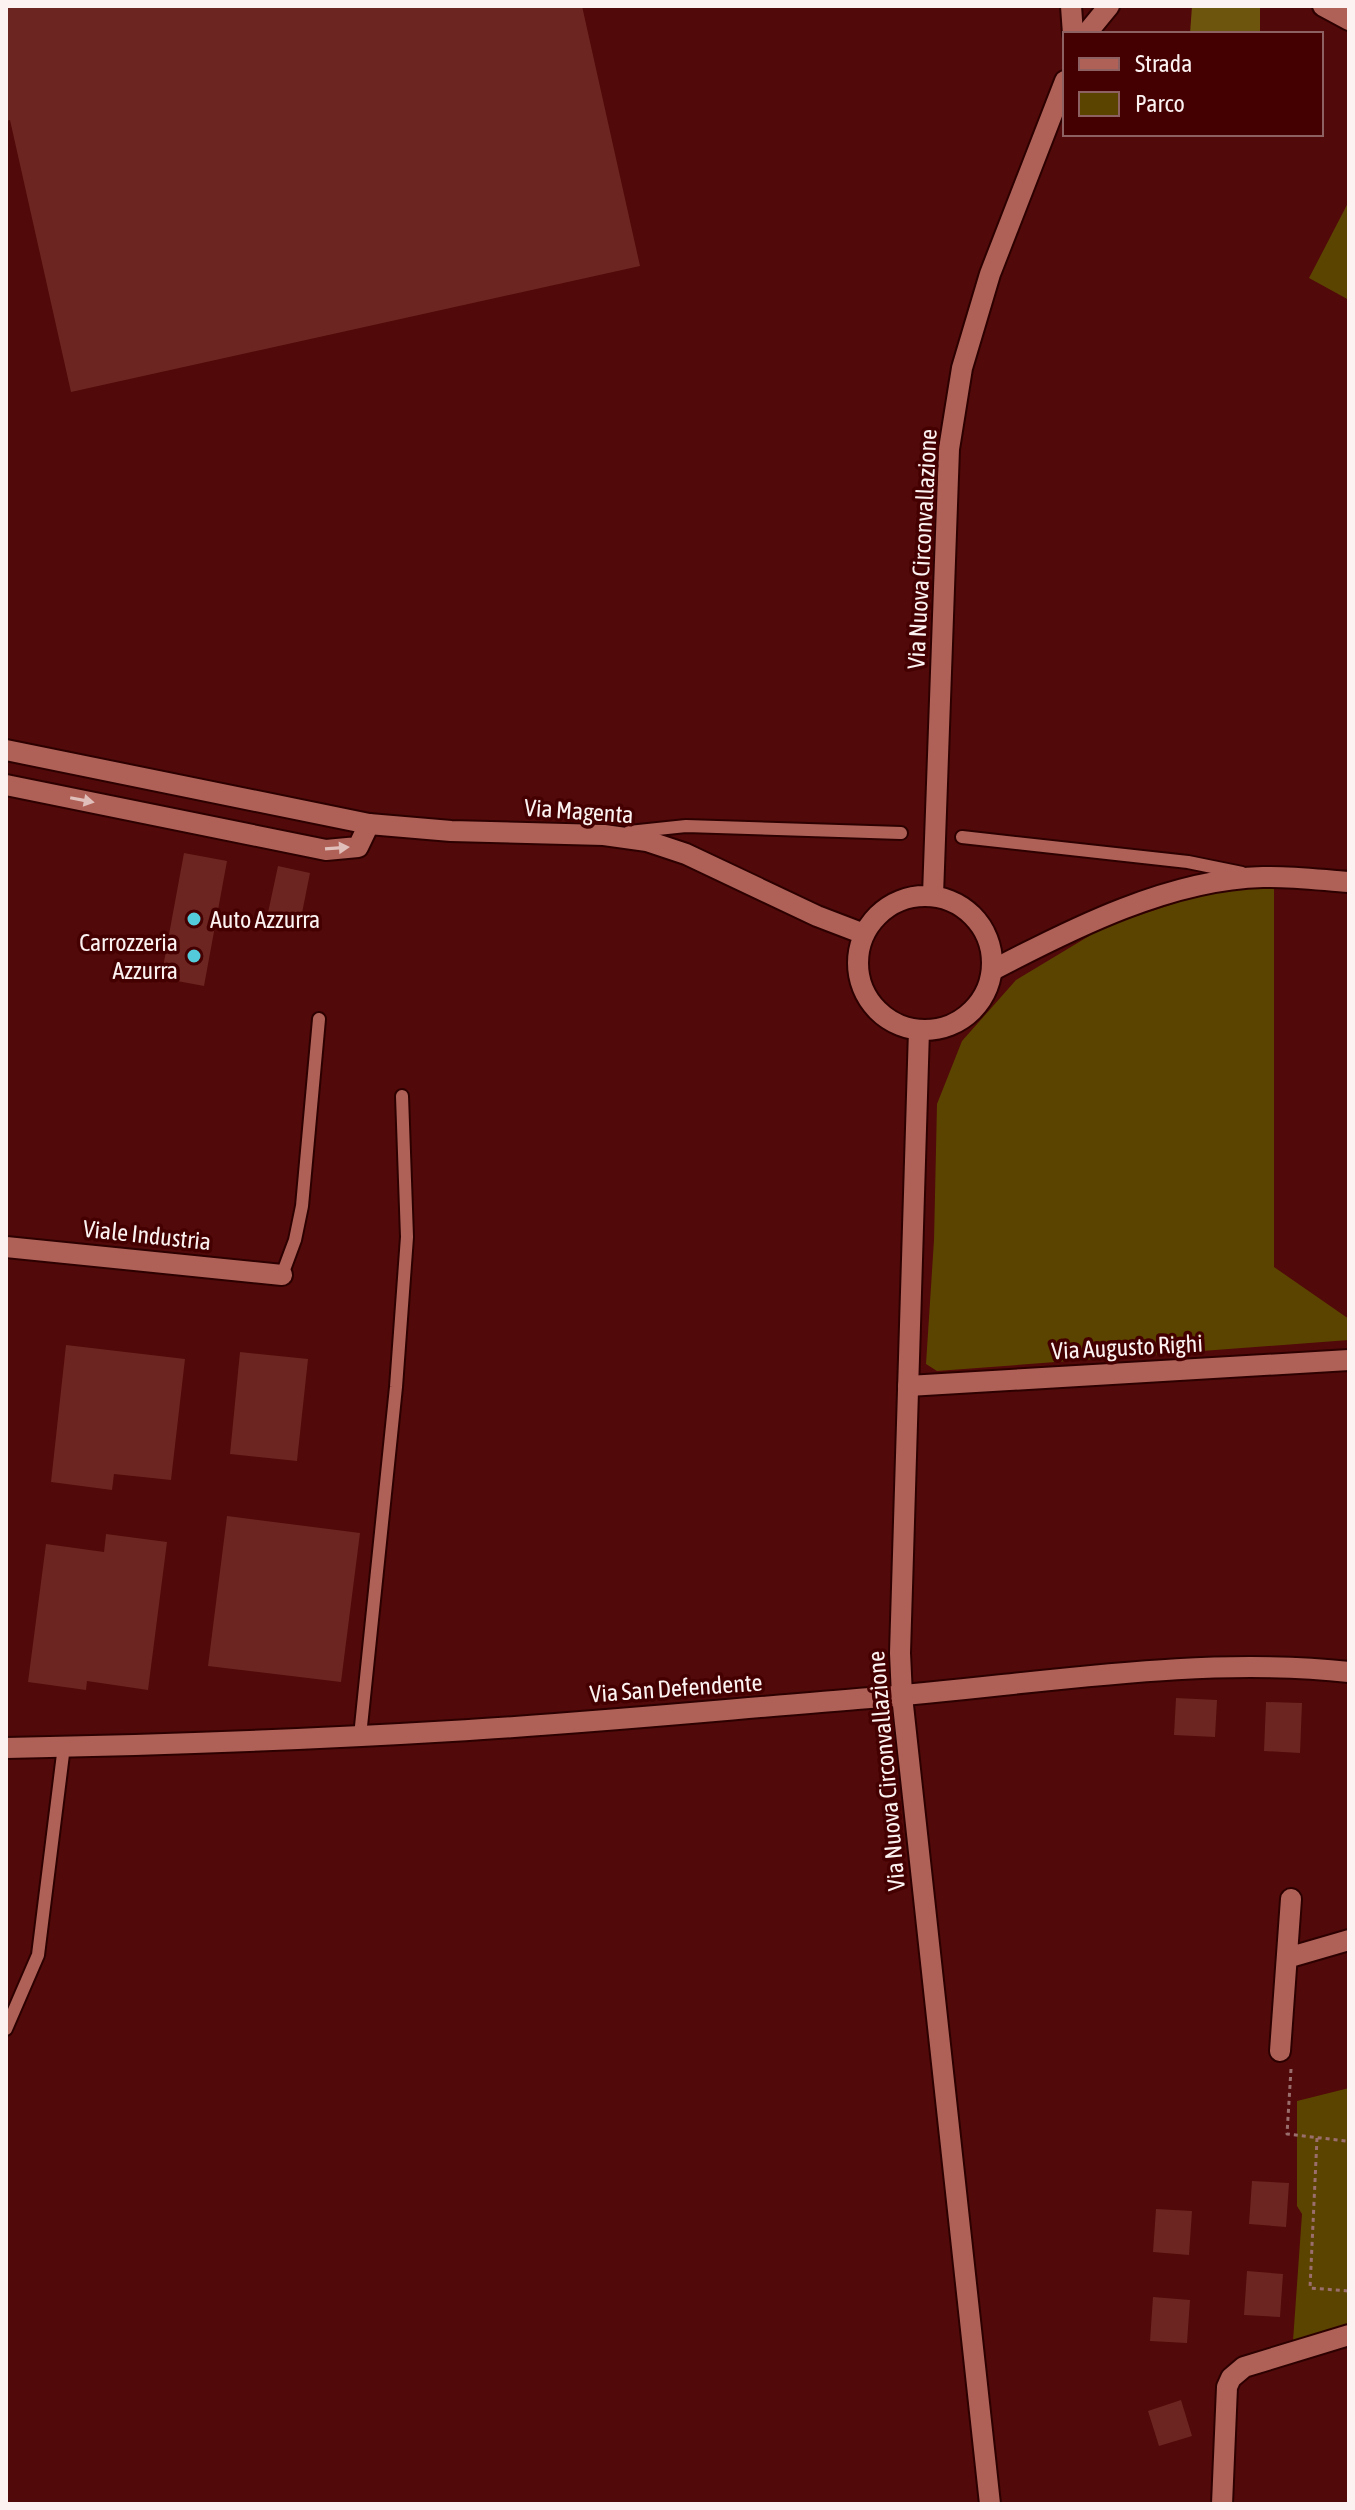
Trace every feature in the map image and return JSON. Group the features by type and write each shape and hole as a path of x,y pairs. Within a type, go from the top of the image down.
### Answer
{"street":[{"path":"1071,6 1073,32"},
{"path":"1088,32 1109,6"},
{"path":"1323,6 1349,20"},
{"name":"Via Nuova Circonvallazione","path":"933,895 949,449 962,368 990,274 1063,86"},
{"name":"Via Magenta","path":"6,750 369,824 436,830 604,835 647,841 686,854 817,916 864,934"},
{"path":"6,785 326,850 358,847 369,824"},
{"path":"993,970 1071,929 1146,901 1204,885 1261,877 1349,882"},
{"path":"933,895 953,901 971,912 984,929 992,949 993,970 982,999 960,1021 940,1029 919,1030 898,1024 880,1013 866,996 859,976 858,955 864,934 876,916 892,903 912,896 933,895"},
{"name":"Via Nuova Circonvallazione","path":"919,1030 900,1653 902,1696 990,2504"},
{"name":"Viale Industria","path":"6,1247 282,1275"},
{"name":"Via Augusto Righi","path":"908,1386 1349,1360"},
{"name":"Via San Defendente","path":"6,1748 454,1731 1200,1669 1312,1668 1349,1672"},
{"path":"1280,2051 1291,1899"},
{"path":"1287,1958 1349,1940"},
{"path":"1222,2504 1227,2387 1231,2378 1244,2367 1349,2335"}],"lane":[{"path":"604,835 686,826 901,833"},
{"path":"962,837 1188,862 1261,877"},
{"path":"282,1275 295,1240 302,1206 319,1019"},
{"path":"360,1736 396,1387 407,1237 402,1096"},
{"path":"6,2029 38,1955 64,1746"}],"path":[{"path":"1280,2051 1291,2053 1292,2057 1287,2134 1346,2141 1349,2138"},
{"path":"1317,2138 1310,2288 1349,2291"}],"green space":[{"path":"1349,201 1349,300 1309,278"},
{"path":"1274,883 1274,1267 1349,1319 1349,1340 937,1371 926,1364 934,1240 937,1104 962,1041 1016,980 1104,927 1218,889"},
{"path":"1349,2088 1349,2324 1293,2341 1302,2214 1297,2206 1297,2101"}],"shaded area":[{"path":"1192,6 1260,6 1260,32 1190,32"}],"building":[{"path":"6,6 582,6 640,266 71,392 10,120 6,121"},
{"name":"Auto Azzurra","path":"184,853 227,861 204,986 161,978"},
{"path":"278,866 310,873 299,928 266,922"},
{"path":"66,1345 185,1359 171,1480 114,1474 112,1490 51,1482"},
{"path":"240,1352 308,1359 297,1461 230,1454"},
{"path":"227,1516 360,1533 341,1682 208,1666"},
{"path":"106,1534 167,1542 148,1690 87,1681 86,1690 28,1682 46,1544 104,1552"},
{"path":"1176,1698 1217,1700 1215,1737 1174,1735"},
{"path":"1266,1702 1302,1703 1300,1753 1264,1751"},
{"path":"1252,2181 1289,2183 1286,2227 1249,2224"},
{"path":"1156,2209 1192,2211 1189,2255 1153,2252"},
{"path":"1247,2271 1283,2274 1280,2317 1244,2315"},
{"path":"1153,2297 1190,2300 1187,2343 1150,2341"},
{"path":"1181,2400 1192,2436 1159,2446 1148,2411"}],"place":[{"name":"Auto Azzurra","path":"194,919"},
{"name":"Carrozzeria Azzurra","path":"194,956"}]}
